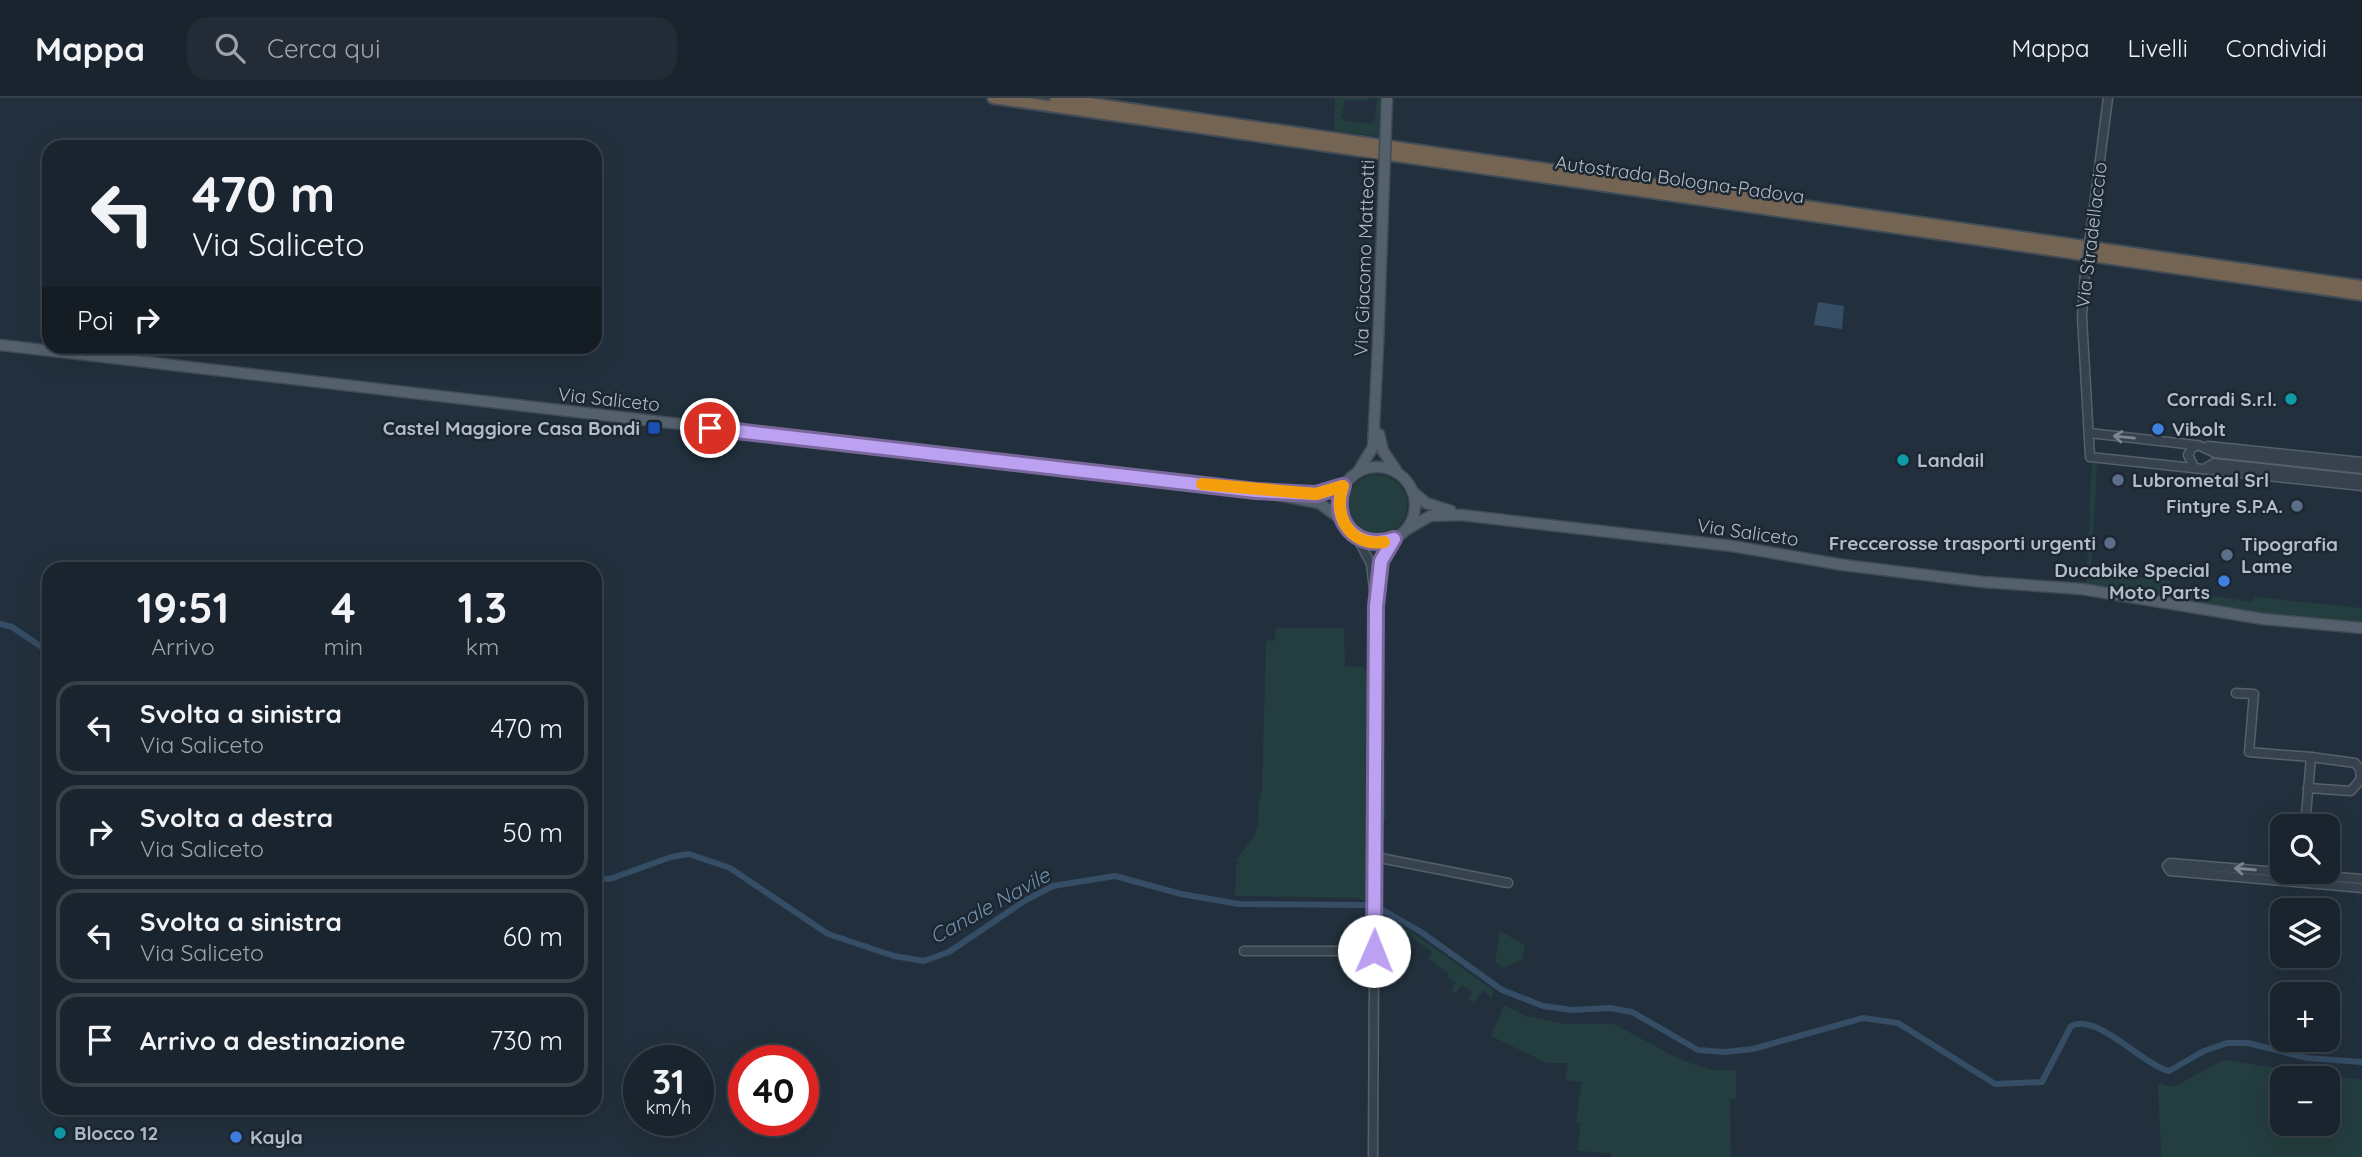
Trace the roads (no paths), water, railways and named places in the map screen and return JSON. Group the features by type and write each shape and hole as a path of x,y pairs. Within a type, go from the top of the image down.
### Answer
{"highway":[{"name":"Autostrada Bologna-Padova","path":"993,98 2362,295"},
{"name":"Autostrada Bologna-Padova","path":"1055,98 2362,286"}],"main road":[{"name":"Via Giacomo Matteotti","path":"1356,472 1366,462 1373,447 1377,420 1387,98"},
{"name":"Via Saliceto","path":"0,345 42,350"},
{"name":"Via Saliceto","path":"77,354 1256,491 1316,494 1343,486"},
{"name":"Via Giacomo Matteotti","path":"1377,420 1383,451 1398,473"},
{"path":"1341,519 1339,496 1343,486 1356,472 1377,466 1398,473"},
{"name":"Via Saliceto","path":"1398,473 1412,491 1426,502 1461,515"},
{"name":"Via Saliceto","path":"1256,491 1319,503 1341,519 1357,537"},
{"path":"1406,530 1415,511 1412,491"},
{"name":"Via Saliceto","path":"1394,539 1430,516 1461,515 1732,546 1843,565 1983,582 2082,589 2263,619 2362,628"},
{"path":"1357,537 1379,543 1394,539"}],"street":[{"name":"Via Stradellaccio","path":"2108,98 2085,272 2082,317 2090,457 2195,468"},
{"path":"2089,433 2362,462"},
{"path":"2198,445 2215,458 2362,479"},
{"path":"2198,445 2192,448 2188,455 2189,462 2195,468 2362,486"},
{"path":"2195,468 2210,467 2215,458"},
{"path":"2215,458 2362,469"},
{"path":"1357,537 1371,564 1376,606"},
{"path":"1373,1157 1376,606 1381,561 1394,539"},
{"path":"2236,693 2254,694 2249,752 2355,763 2360,769 2361,779 2351,791 2308,788"},
{"path":"2306,814 2311,757"},
{"path":"1375,857 1508,883"},
{"path":"2171,863 2301,876 2170,871 2167,866 2171,863"},
{"path":"2340,878 2362,879"},
{"path":"2340,884 2362,888"},
{"path":"1244,951 1374,951"}],"water":[{"path":"1818,302 1844,306 1842,329 1814,325"}],"waterway":[{"name":"Canale Navile","path":"0,624 12,627 42,647"},
{"name":"Canale Navile","path":"602,878 610,879 671,857 689,854 730,868 828,934 894,956 924,961 949,952 1026,900 1053,886 1115,876 1181,894 1239,904 1366,905 1381,909 1421,932 1502,990 1543,1006 1572,1010 1610,1008 1632,1012 1698,1050 1725,1052 1753,1049 1863,1018 1898,1023 1995,1084 2042,1082 2071,1026 2081,1024 2093,1026 2158,1067 2169,1071 2204,1051 2227,1043 2248,1043 2307,1058 2362,1062"}],"place":[{"name":"Corradi S.r.l.","path":"2291,399"},
{"name":"Castel Maggiore Casa Bondi","path":"654,428"},
{"name":"Vibolt","path":"2158,429"},
{"name":"Landail","path":"1903,460"},
{"name":"Lubrometal Srl","path":"2118,480"},
{"name":"Fintyre S.P.A.","path":"2297,506"},
{"name":"Freccerosse trasporti urgenti","path":"2110,543"},
{"name":"Tipografia Lame","path":"2227,555"},
{"name":"Ducabike Special Moto Parts","path":"2224,581"},
{"name":"Blocco 12","path":"60,1133"},
{"name":"Kayla","path":"236,1137"}]}
